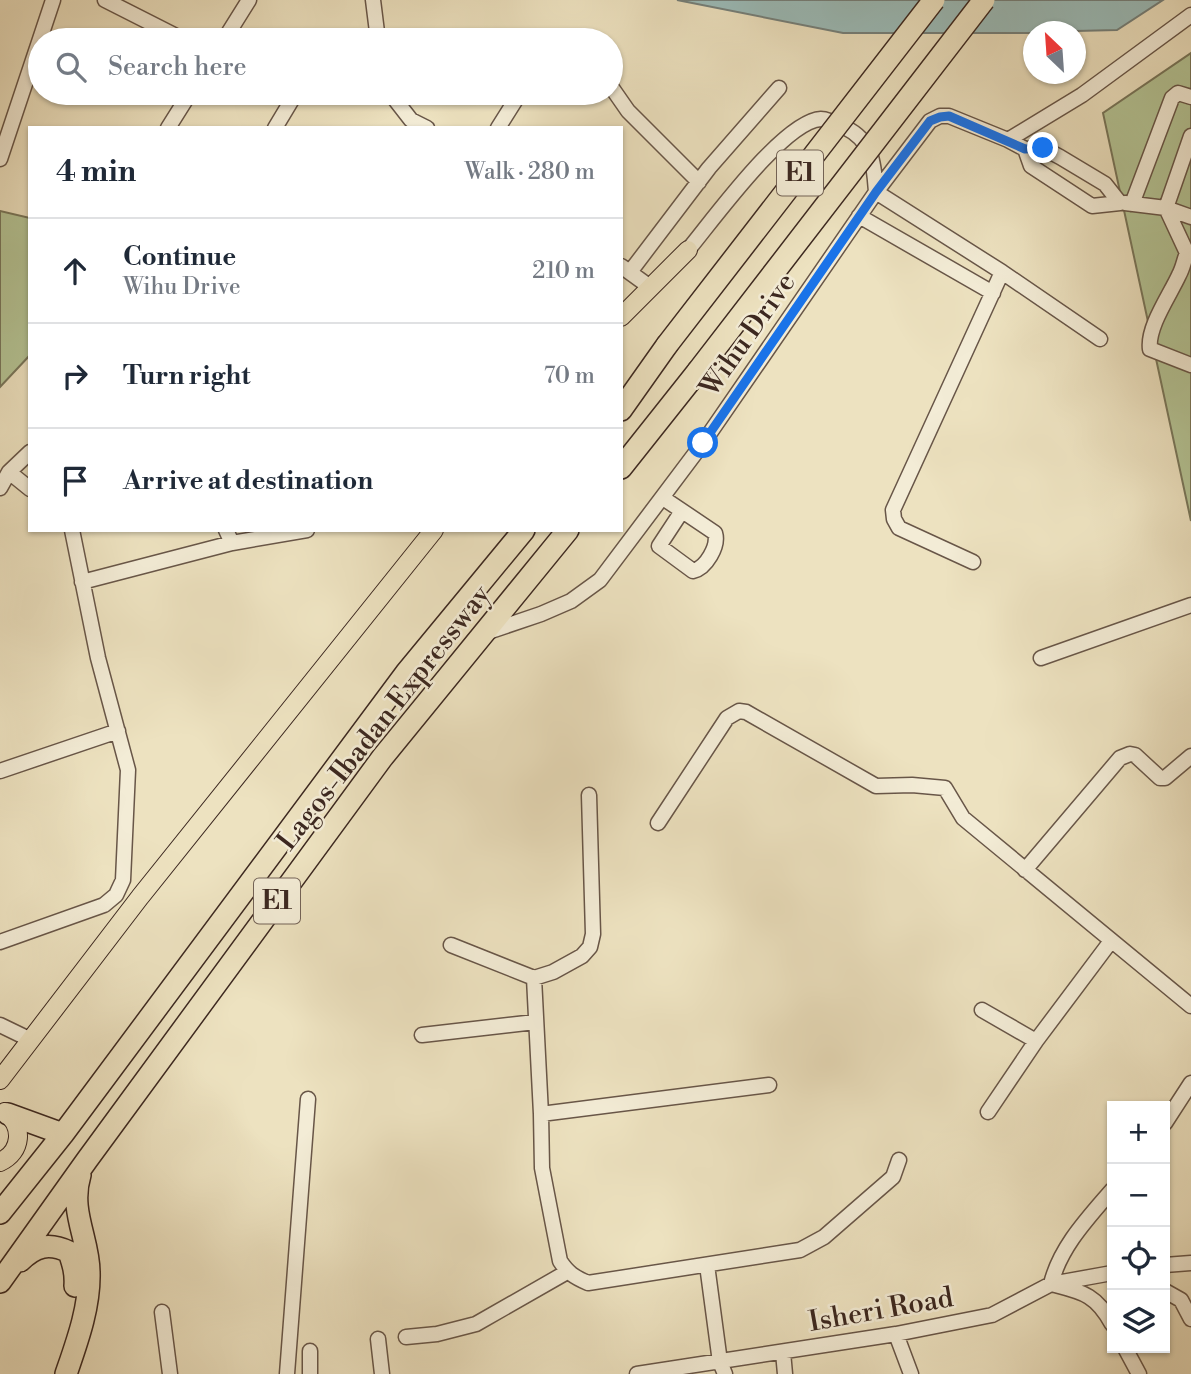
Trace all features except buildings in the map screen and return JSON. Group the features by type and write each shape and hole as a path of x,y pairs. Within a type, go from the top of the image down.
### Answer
{"highway":[{"name":"E1","path":"623,407 667,345 934,0"},
{"name":"E1","path":"623,465 984,0"},
{"name":"Lagos-Ibadan Expressway","path":"0,1213 63,1134 406,673 522,532"},
{"name":"Lagos-Ibadan Expressway","path":"0,1283 382,758 566,532"},
{"path":"4,1112 63,1134"},
{"path":"66,1374 87,1302 89,1270 76,1191 87,1160"},
{"path":"0,1186 0,1198"},
{"path":"0,1283 33,1250 45,1245 69,1252 76,1274 74,1297 51,1374"}],"main road":[{"path":"623,315 688,250"},
{"path":"0,1080 139,897 432,532"},
{"path":"0,1161 12,1154 19,1138 15,1121 4,1112"}],"street":[{"path":"44,28 53,0"},
{"path":"105,0 160,28"},
{"path":"231,28 248,0"},
{"path":"373,0 376,28"},
{"path":"1008,140 1082,95 1191,15"},
{"path":"0,159 28,75"},
{"path":"650,287 626,269 779,88"},
{"path":"1126,203 1172,98 1178,93 1191,96"},
{"path":"623,104 699,182"},
{"path":"168,126 182,105"},
{"path":"276,126 289,105"},
{"path":"399,105 411,120 423,126"},
{"path":"499,126 512,105"},
{"name":"Wihu Drive","path":"483,634 571,601 600,580 663,498 859,216 930,121 949,116 1008,140"},
{"path":"688,250 778,143 800,125 822,119 848,129 867,144 875,169 876,192 1002,272 1100,339"},
{"path":"1191,136 1166,208 1186,253 1181,273 1162,308 1149,341 1150,349 1191,365"},
{"path":"1008,140 1025,149 1043,148 1060,157 1105,184 1126,203"},
{"path":"1025,149 1031,166 1092,206 1126,203 1166,208 1191,217"},
{"path":"859,216 993,293"},
{"path":"973,562 899,528 893,510 1002,272"},
{"path":"0,488 9,472 28,454"},
{"path":"9,472 28,487"},
{"path":"663,498 682,511"},
{"path":"0,942 104,905 116,895 123,880 128,770 98,657 72,532"},
{"path":"82,582 229,537 285,532"},
{"path":"1041,659 1191,605"},
{"path":"658,823 727,718 739,711 746,712 876,786 945,788 963,818 1191,1006"},
{"path":"0,771 118,731"},
{"path":"1025,870 1120,758 1135,755 1160,778 1165,778 1191,756"},
{"path":"451,945 534,978 568,965 582,956 590,947 593,934 589,795"},
{"path":"988,1112 1036,1041 1111,941"},
{"path":"534,978 542,1168 560,1261 567,1272 588,1283 800,1250 824,1237 893,1177 899,1160"},
{"path":"982,1010 1036,1041"},
{"path":"422,1035 535,1022"},
{"path":"0,1025 31,1040"},
{"path":"1170,1115 1191,1083"},
{"path":"541,1114 769,1085"},
{"path":"287,1374 308,1099"},
{"path":"1106,1301 1051,1284 1062,1256 1077,1232 1107,1196"},
{"path":"1170,1265 1191,1263"},
{"path":"707,1265 722,1368"},
{"path":"406,1337 437,1334 477,1324 567,1272"},
{"name":"Isheri Road","path":"637,1374 722,1368 783,1352 897,1334 992,1315 1051,1284 1107,1274"},
{"path":"1170,1294 1181,1300 1191,1319"},
{"path":"162,1311 170,1374"},
{"path":"897,1334 911,1374"},
{"path":"378,1339 382,1374"},
{"path":"310,1351 310,1374"},
{"path":"783,1352 785,1374"},
{"path":"1128,1353 1139,1374"}],"green space":[{"path":"1191,53 1191,521 1103,113"},
{"path":"0,211 28,218 28,357 0,387"}],"water":[{"path":"677,0 1163,0 1117,30 1086,31 1086,21 1023,21 1023,33 843,33"}],"route":[{"path":"703,443 876,192 930,121 949,116 1025,149 1043,148"}]}
